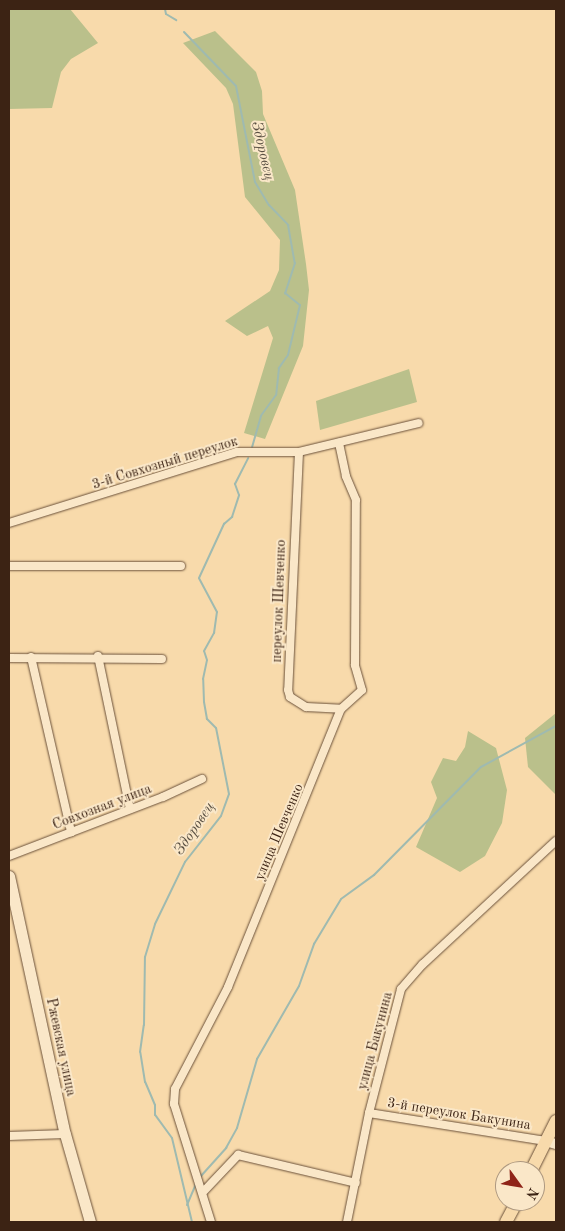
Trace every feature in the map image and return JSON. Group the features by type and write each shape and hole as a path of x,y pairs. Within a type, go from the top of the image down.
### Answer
{"main road":[{"name":"Ржевская улица","path":"9,876 65,1134 90,1222"},
{"path":"538,1161 551,1142 556,1121"}],"street":[{"name":"3-й Совхозный переулок","path":"9,523 238,452 298,452 419,423"},
{"name":"улица Шевченко","path":"213,1221 204,1191 194,1171 174,1104 175,1089 228,988 341,709 362,690 355,665 356,500 346,476 339,443"},
{"name":"переулок Шевченко","path":"298,452 288,690 290,697 306,707 341,709"},
{"path":"9,566 182,566"},
{"path":"98,656 130,809"},
{"path":"9,658 98,656 162,659"},
{"path":"31,657 71,832"},
{"name":"Совхозная улица","path":"9,856 202,779"},
{"name":"улица Бакунина","path":"347,1222 369,1113 401,989 423,964 556,841"},
{"name":"3-й переулок Бакунина","path":"369,1113 551,1142"},
{"path":"9,1136 65,1134"},
{"path":"204,1191 238,1155 356,1183"}],"green space":[{"path":"9,9 70,9 98,43 71,59 61,72 52,108 9,109"},
{"path":"215,31 256,72 262,91 263,114 295,190 306,264 309,290 303,346 265,439 244,433 273,338 268,326 247,336 225,321 270,291 279,270 280,240 245,197 233,104 226,88 183,43"},
{"path":"409,369 417,402 320,430 316,401"},
{"path":"556,713 556,795 528,767 525,738"},
{"path":"468,731 496,748 507,790 502,823 485,856 460,872 416,847 437,798 431,782 443,758 456,761 465,747"}],"waterway":[{"name":"Здоровец","path":"165,9 166,14 176,20"},
{"name":"Здоровец","path":"184,32 236,86 255,182 269,205 288,225 295,263 285,293 300,305 288,355 279,368 276,395 261,416 252,447"},
{"name":"Здоровец","path":"192,1222 172,1138 155,1115 155,1105 145,1082 140,1052 144,1025 145,957 155,924 185,862 221,816 229,794 216,728 207,719 204,702 203,679 207,660 204,651 214,633 217,612 199,578 224,524 232,517 239,495 235,484 248,458"},
{"path":"201,1176 226,1148 237,1128 257,1059 299,986 314,944 341,899 374,875 481,767 556,726"},
{"path":"187,1205 196,1184"}]}
